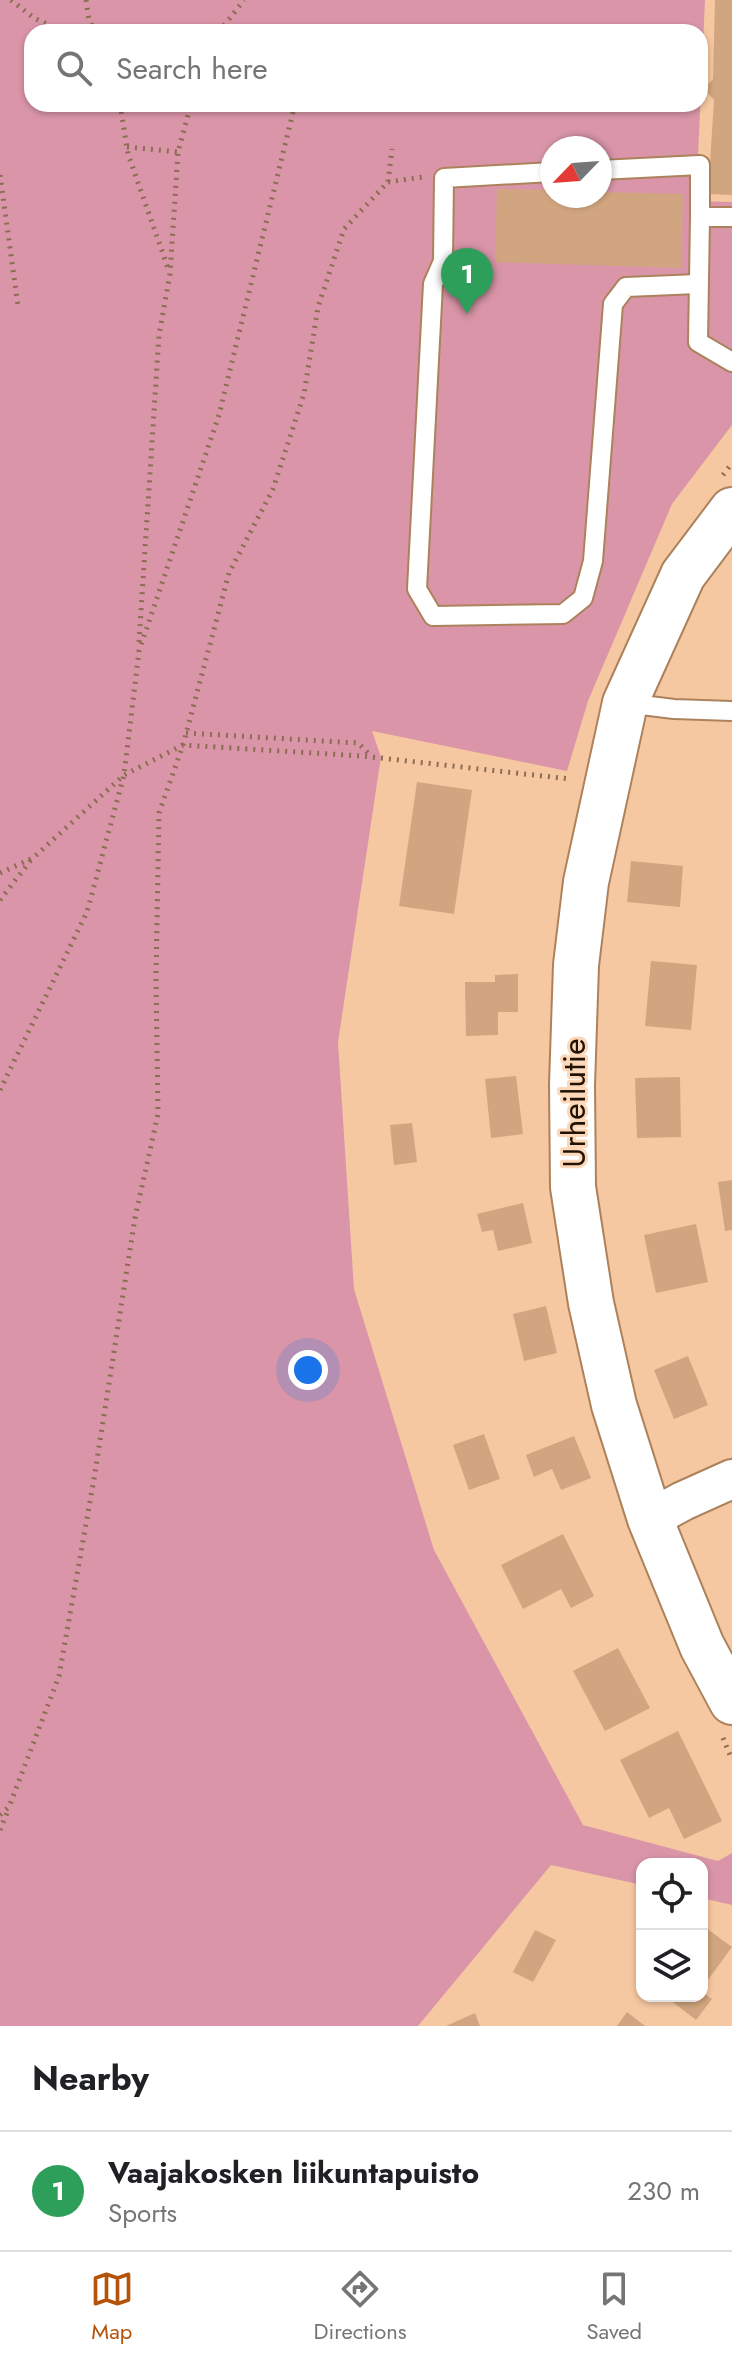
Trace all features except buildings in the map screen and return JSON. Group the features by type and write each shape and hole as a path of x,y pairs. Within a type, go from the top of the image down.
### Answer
{"street":[{"name":"Urheilutie","path":"732,510 683,575 625,703 586,882 576,965 572,1085 573,1187 591,1303 614,1405 650,1519 702,1646 732,1702"},
{"path":"650,1519 732,1479"}],"lane":[{"path":"612,169 700,165 698,342 732,362"},
{"path":"540,173 444,178 443,261 433,284 417,589 433,616 563,614 583,598 593,561 613,304 626,287 698,284"},
{"path":"700,217 732,217"},
{"path":"625,703 732,711"}],"path":[{"path":"11,0 47,24"},
{"path":"86,0 91,24"},
{"path":"225,24 244,0"},
{"path":"121,112 127,147 170,274"},
{"path":"0,1090 87,912 124,775 139,651 159,335 170,274 178,152 189,112"},
{"path":"139,651 219,415 293,112"},
{"path":"127,147 178,152"},
{"path":"0,1830 59,1676 135,1218 158,1114 156,978 159,813 183,745 229,573 273,489 304,394 318,307 344,229 388,182 392,149"},
{"path":"0,175 18,306"},
{"path":"186,733 358,743 373,758"},
{"path":"0,900 33,858 124,775 183,745 373,758 571,780"},
{"path":"0,873 33,858"},
{"path":"0,1815 9,1807"}],"shaded area":[{"path":"0,0 705,0 704,24 24,24 24,112 700,112 696,201 732,202 732,425 672,504 588,701 567,771 372,731 381,757 338,1042 354,1289 434,1550 583,1825 707,1858 636,1858 636,1884 551,1865 418,2026 0,2026"},
{"path":"732,1853 732,1905 708,1899 708,1858 718,1861"}],"place":[{"name":"Vaajakosken liikuntapuisto","path":"467,314"}]}
